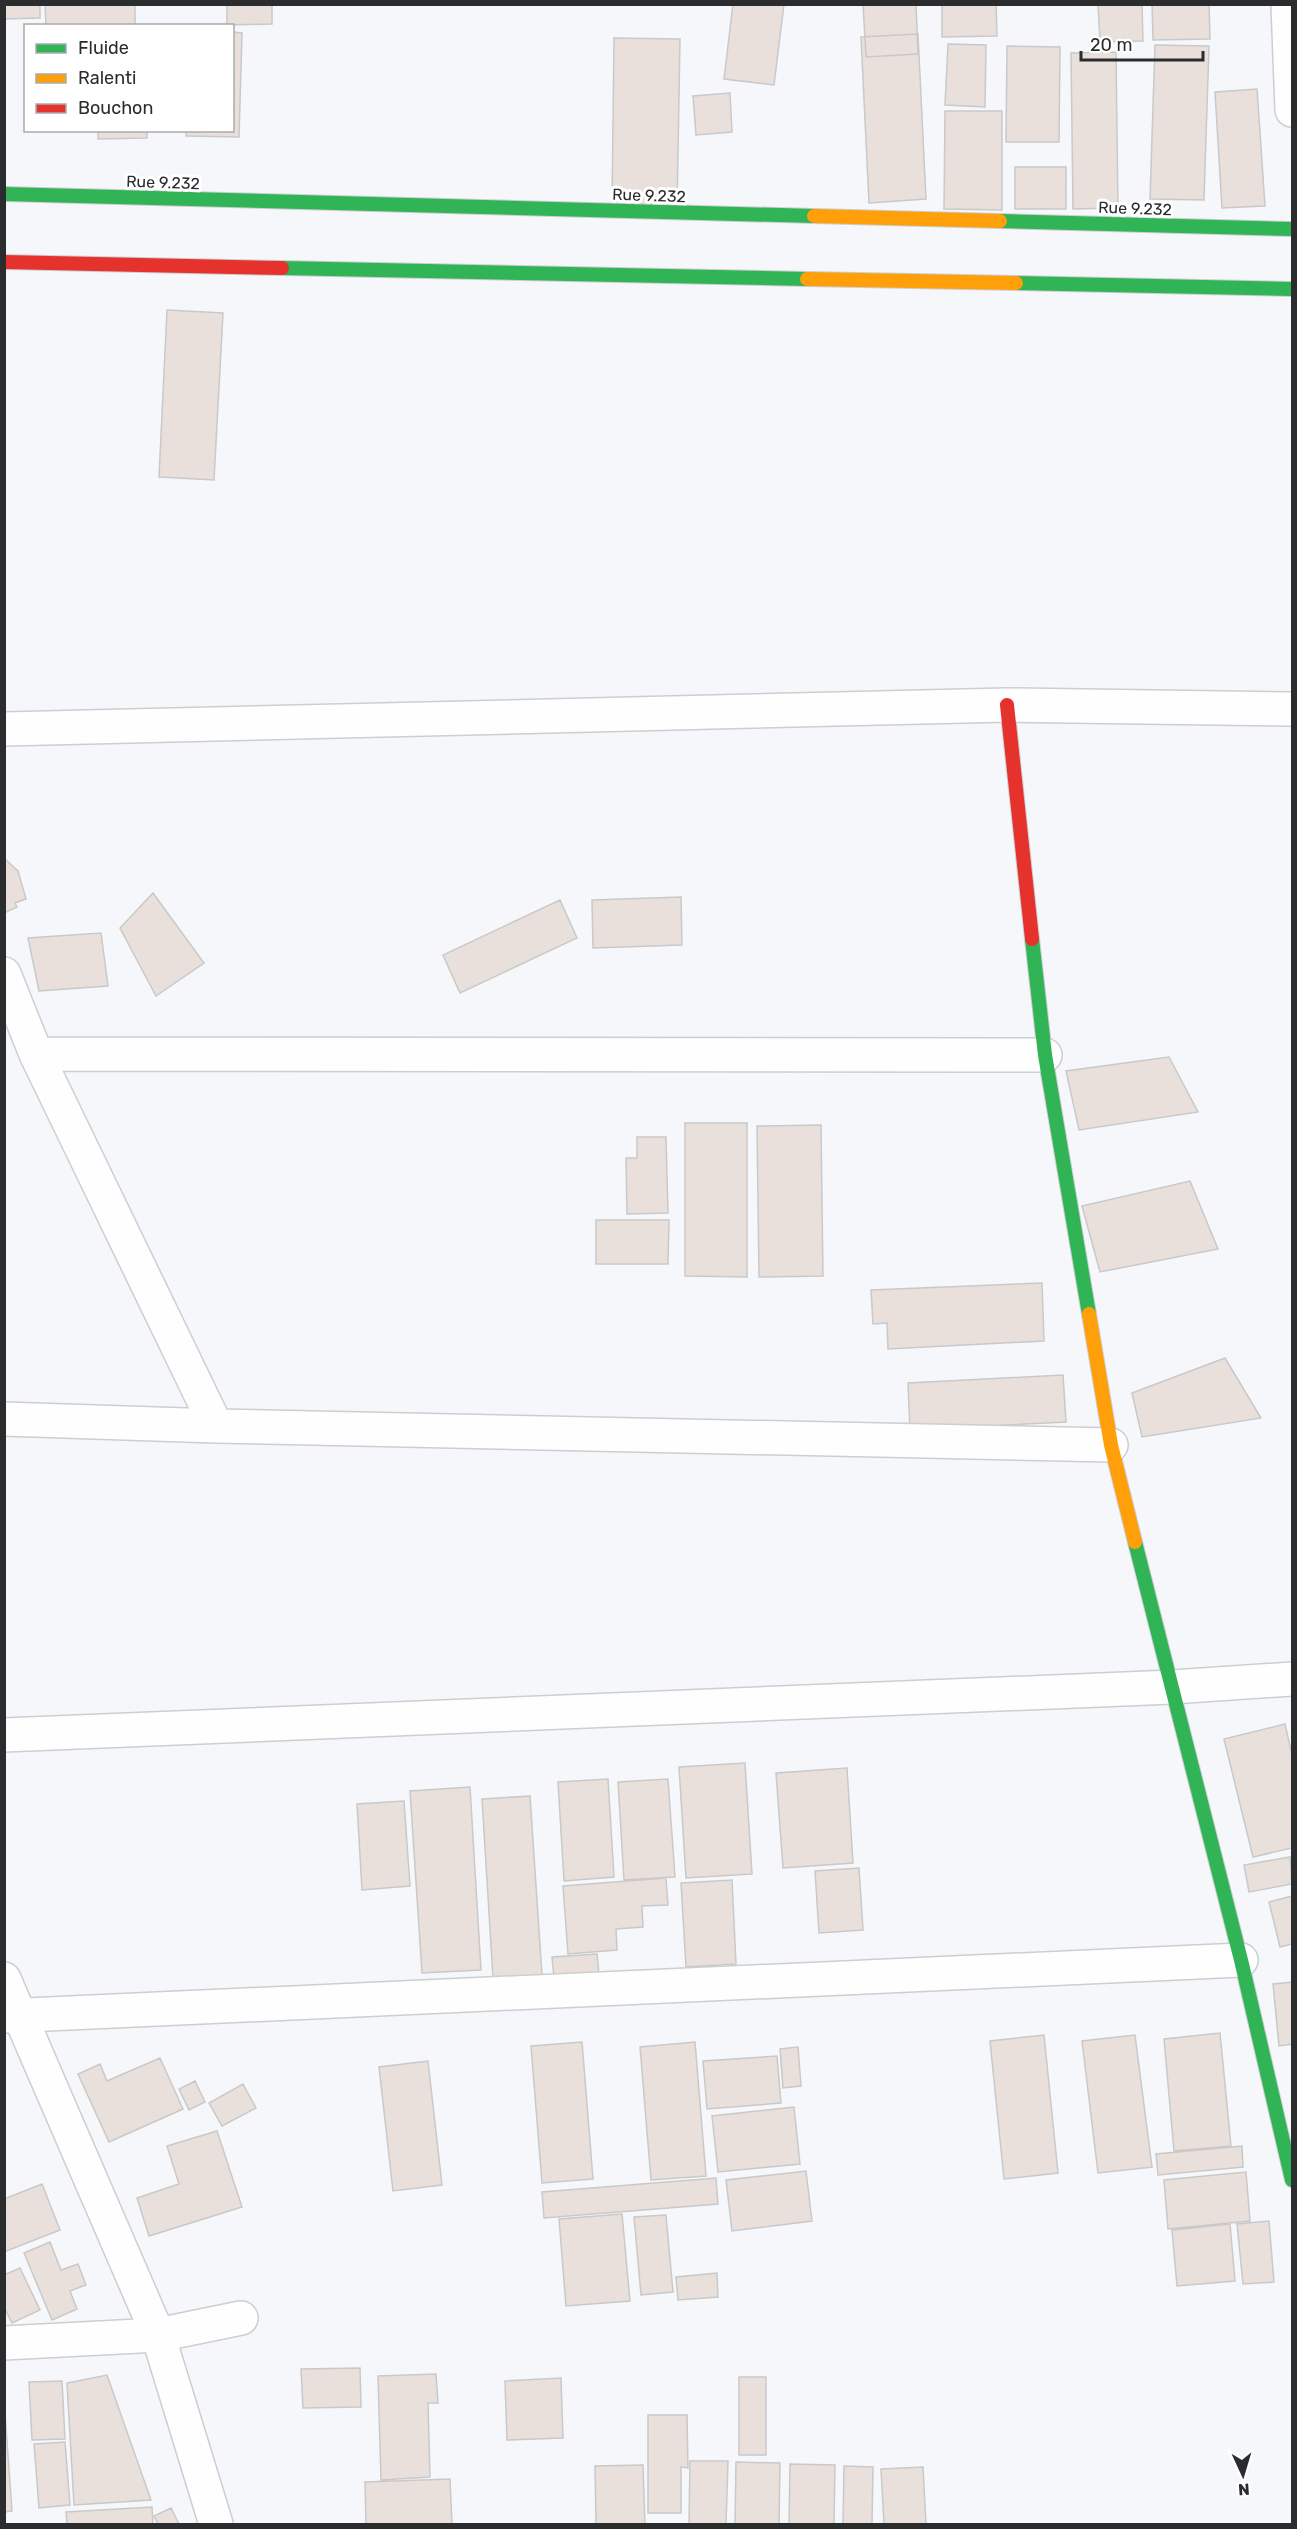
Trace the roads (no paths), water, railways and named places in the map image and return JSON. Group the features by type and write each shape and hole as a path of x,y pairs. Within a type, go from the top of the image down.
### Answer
{"street":[{"path":"1288,4 1293,110"},
{"name":"Rue 9.232","path":"4,194 1293,229"},
{"path":"4,262 1293,289"},
{"path":"4,729 1007,705 1293,709"},
{"path":"1007,705 1046,1055 1111,1445 1241,1960 1293,2180"},
{"path":"4,974 36,1054 216,1426"},
{"path":"36,1054 1046,1055"},
{"path":"4,1419 216,1426 1111,1445"},
{"path":"4,1735 1172,1687 1293,1679"},
{"path":"11,2016 1241,1960"},
{"path":"4,1979 11,2016 158,2335 216,2524"},
{"path":"4,2343 158,2335 241,2318"}]}
